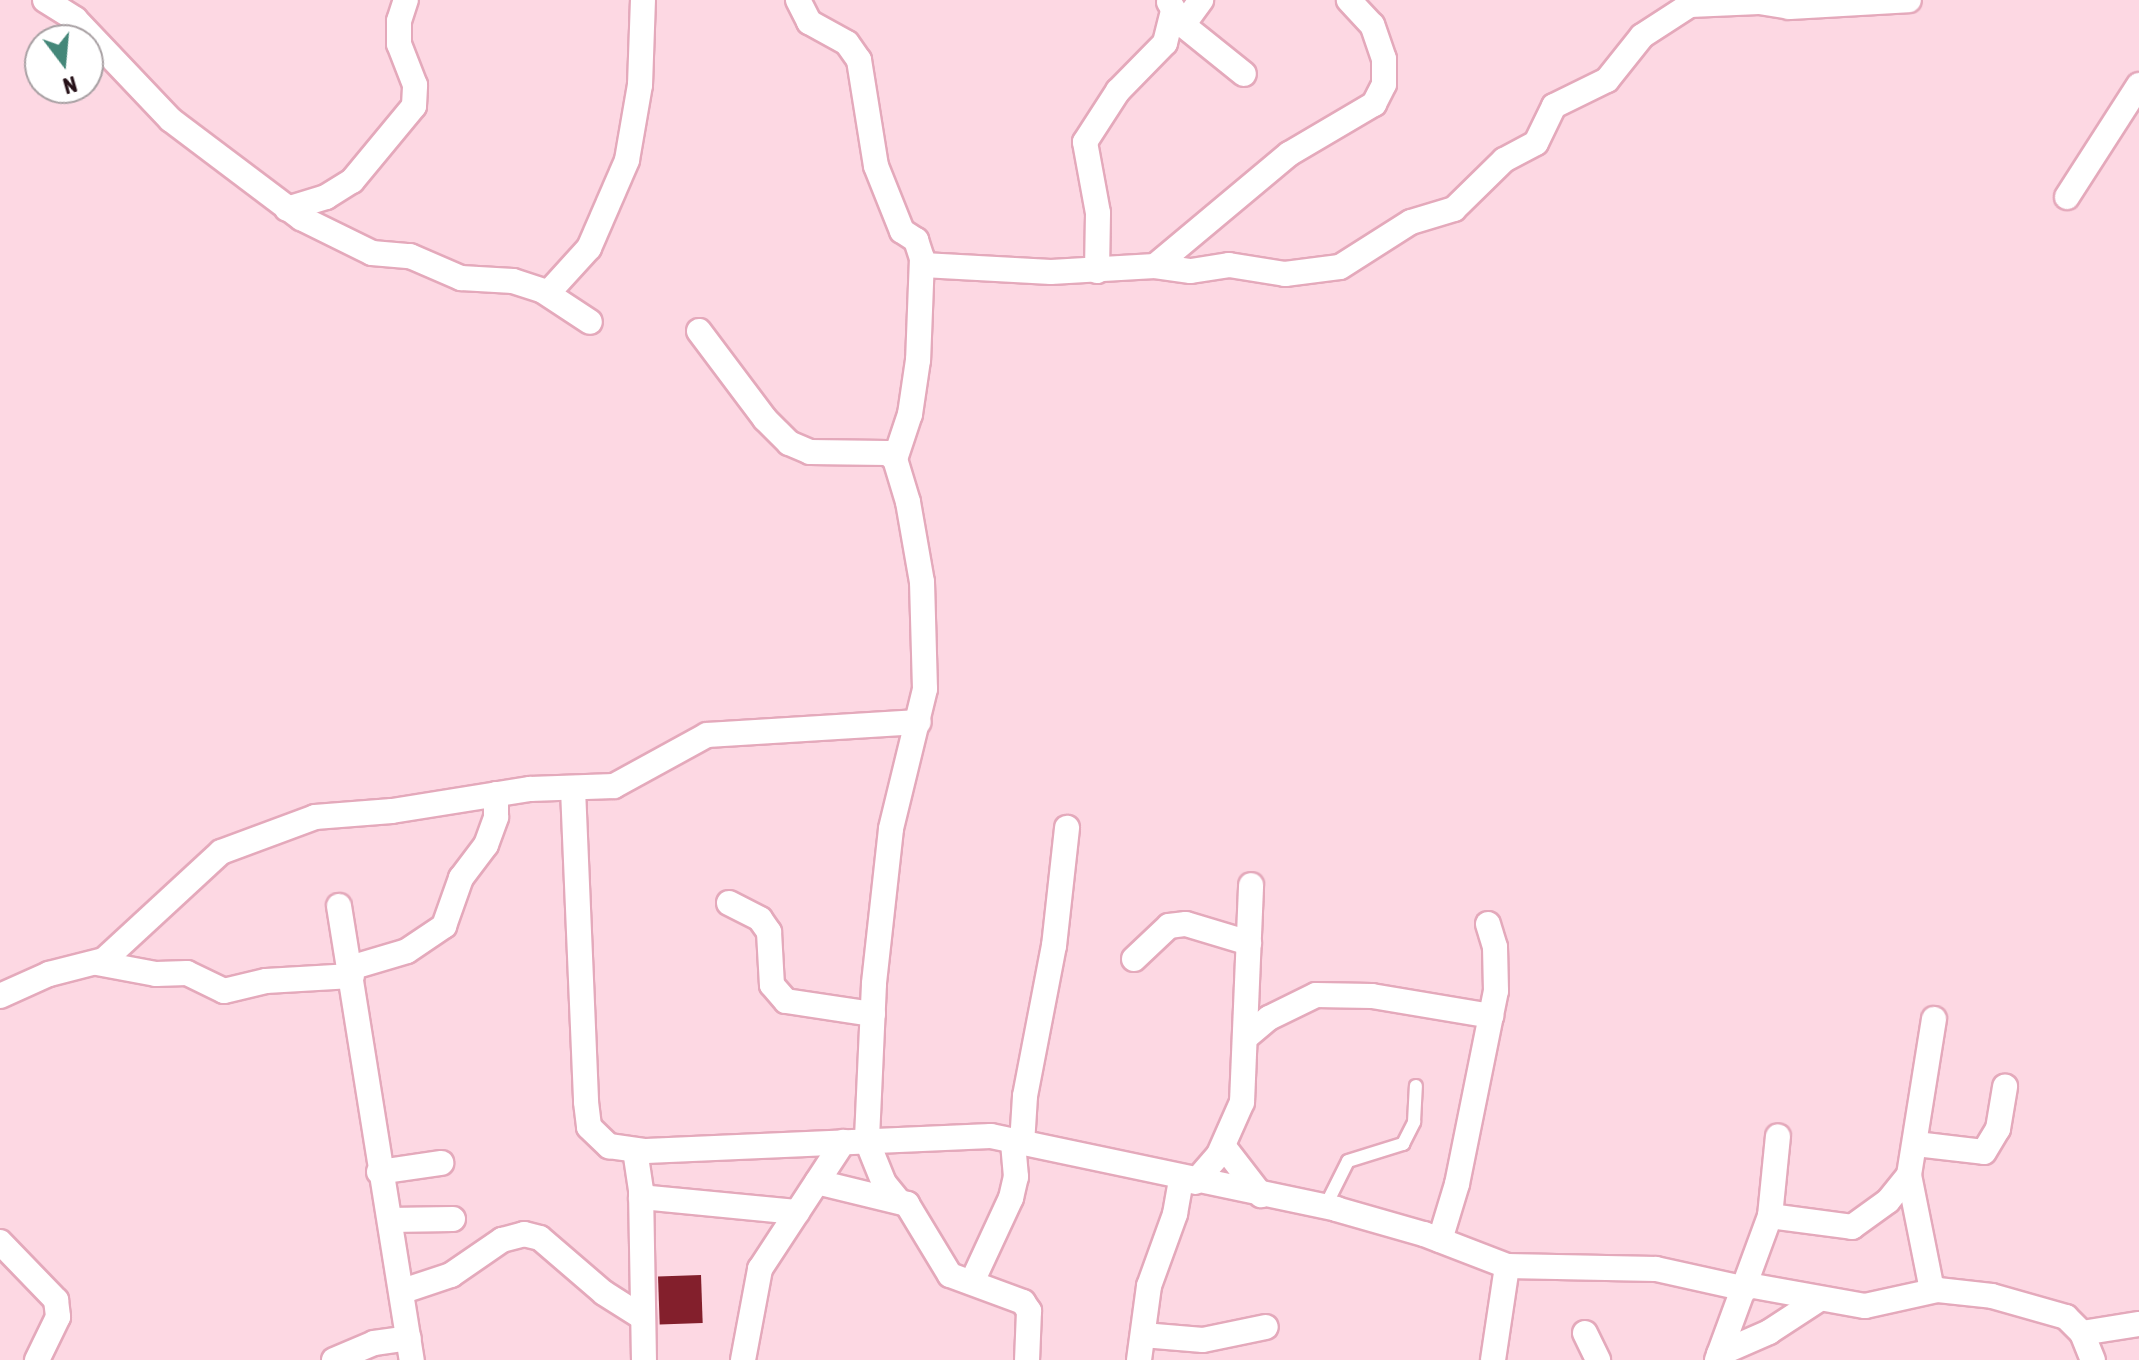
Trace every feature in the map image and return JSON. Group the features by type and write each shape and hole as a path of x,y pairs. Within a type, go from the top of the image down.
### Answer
{"street":[{"path":"45,0 75,19 171,120 287,209 372,253 418,258 461,278 513,281 548,293 590,322"},
{"path":"548,293 589,248 627,160 640,85 643,0"},
{"path":"743,1360 760,1269 817,1182 855,1142 873,1014 891,829 919,722 926,668 922,582 895,459 910,414 924,304 923,265 916,240 902,231 876,166 859,60 847,43 809,22 798,0"},
{"path":"1097,271 1098,213 1085,142 1118,91 1158,54 1175,12 1201,0"},
{"path":"1155,266 1289,154 1374,104 1384,84 1384,59 1372,25 1349,0"},
{"path":"923,265 982,272 1097,271 1155,266 1191,271 1229,265 1285,274 1340,267 1411,222 1454,209 1504,160 1536,143 1554,106 1607,80 1672,5 1706,3 1789,7 1909,0"},
{"path":"287,209 326,197 352,181 414,106 415,85 399,44 399,21 411,1"},
{"path":"1175,12 1244,74"},
{"path":"2067,197 2139,85"},
{"path":"699,331 765,419 789,443 810,452 887,453 895,459"},
{"path":"97,963 221,852 315,817 392,811 496,794 614,786 707,735 919,722"},
{"path":"573,789 589,1127 609,1146 635,1150 991,1136 1325,1207 1440,1240 1507,1266 1656,1269 1865,1306 1932,1290 1992,1296 2066,1317 2082,1333 2093,1360"},
{"path":"0,996 49,974 97,963 156,974 187,973 224,991 266,981 351,972 407,951 444,926 461,878 486,845 496,817 496,794"},
{"path":"972,1282 1011,1198 1016,1177 1025,1096 1054,946 1067,828"},
{"path":"1139,1360 1149,1286 1188,1180 1224,1147 1242,1102 1251,885"},
{"path":"729,903 760,919 769,932 772,985 786,1001 873,1014"},
{"path":"334,1360 374,1343 411,1349 403,1291 379,1172 339,906"},
{"path":"1134,959 1169,926 1186,924 1249,943"},
{"path":"1440,1240 1457,1184 1491,1016 1497,968 1488,924"},
{"path":"1245,1038 1269,1018 1316,995 1372,996 1491,1016"},
{"path":"1932,1290 1909,1175 1934,1019"},
{"path":"1916,1144 1984,1152 1998,1129 2005,1087"},
{"path":"1718,1357 1747,1287 1770,1216 1778,1136"},
{"path":"855,1142 898,1200 920,1218 941,1266 1027,1305 1027,1360"},
{"path":"1224,1147 1261,1195"},
{"path":"635,1150 641,1197 644,1360"},
{"path":"379,1172 441,1163"},
{"path":"1770,1216 1852,1227 1888,1201 1909,1175"},
{"path":"817,1182 898,1200"},
{"path":"641,1197 797,1212"},
{"path":"390,1220 453,1219"},
{"path":"403,1291 451,1275 502,1240 524,1234 540,1238 581,1275 642,1317"},
{"path":"0,1242 56,1300 58,1317 37,1360"},
{"path":"1493,1360 1507,1266"},
{"path":"1718,1357 1769,1332 1818,1300"},
{"path":"2082,1333 2139,1324"},
{"path":"1143,1335 1203,1340 1266,1327"},
{"path":"1585,1333 1598,1360"}],"lane":[{"path":"1325,1207 1348,1161 1403,1144 1414,1122 1416,1086"}],"building":[{"path":"701,1275 703,1323 660,1324 658,1277"}]}
